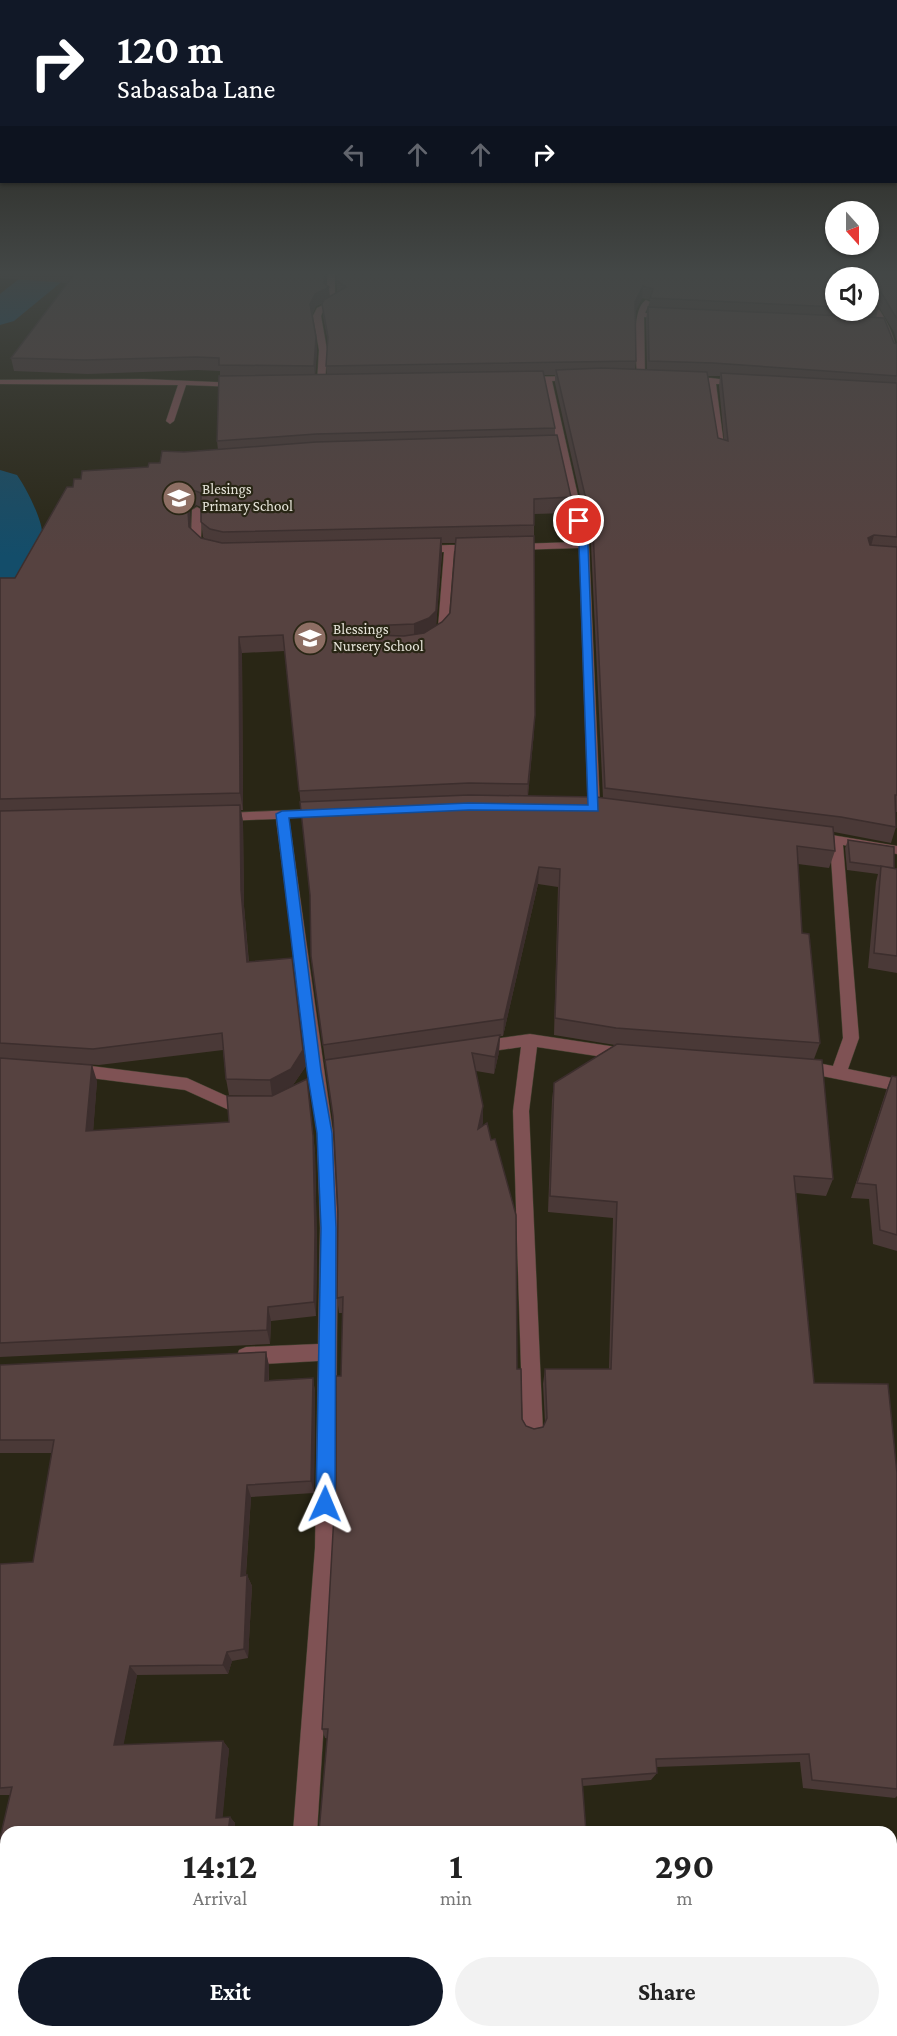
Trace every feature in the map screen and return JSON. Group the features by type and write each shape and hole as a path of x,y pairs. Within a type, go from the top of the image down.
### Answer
{"street":[{"path":"321,384 322,366"},
{"path":"641,366 641,378"},
{"path":"514,379 580,377"},
{"path":"547,378 558,445 584,545 594,809"},
{"path":"631,378 653,378"},
{"path":"676,379 745,382"},
{"path":"711,380 722,451"},
{"path":"0,382 243,385"},
{"path":"170,421 183,383"},
{"path":"310,384 332,384"},
{"path":"197,510 196,539 208,549 216,551"},
{"path":"505,547 584,545"},
{"path":"426,643 438,637 443,628 449,548"},
{"path":"415,549 483,548"},
{"path":"211,817 341,812"},
{"path":"282,814 325,1145 329,1228 325,1548 305,1826"},
{"path":"801,834 897,850"},
{"path":"836,839 851,1038 839,1072"},
{"path":"530,1040 521,1111 533,1432"},
{"path":"462,1050 530,1040 636,1054"},
{"path":"781,1064 839,1072 897,1085"},
{"path":"55,1068 187,1084 229,1104 263,1104"},
{"path":"301,1091 314,1071 337,1068"},
{"path":"222,1357 327,1352"}],"building":[{"path":"756,366 897,366 897,376"},
{"path":"602,368 707,372 718,438 728,441 721,373 897,383 897,537 874,535 868,538 870,545 897,547 896,827 841,817 605,788 593,530 556,370"},
{"path":"543,371 555,428 316,434 217,441 219,376"},
{"path":"557,435 571,497 534,499 534,525 223,532 210,529 201,522 201,493 193,490 187,495 189,527 201,538 222,543 441,538 436,611 429,618 414,624 366,626 364,630 372,635 404,636 424,633 442,622 450,613 456,538 534,536 535,715 528,784 469,783 299,791 283,635 239,637 240,793 0,799 0,578 15,578 67,487 73,487 74,479 81,479 82,471 148,467 149,463 160,463 162,451 184,452 316,442"},
{"path":"469,795 596,797 833,827 835,851 797,846 802,933 809,934 820,1043 616,1028 555,1018 560,869 539,867 504,1019 323,1045 311,956 310,895 300,802"},
{"path":"240,805 241,890 247,962 292,958 303,1050 291,1069 270,1080 226,1079 222,1033 93,1049 0,1043 0,811"},
{"path":"848,840 894,847 894,868 850,862"},
{"path":"881,866 897,869 897,956 874,953"},
{"path":"500,1035 495,1057 472,1053 483,1106 478,1129 487,1123 491,1140 495,1139 516,1215 517,1369 521,1369 522,1419 526,1426 534,1429 543,1427 547,1418 545,1369 611,1369 617,1202 550,1196 554,1083 617,1044 822,1060 833,1179 794,1176 814,1383 888,1384 897,1473 897,1789 812,1780 809,1754 656,1759 657,1773 582,1779 586,1826 320,1826 328,1729 322,1729 336,1479 336,1376 341,1376 343,1297 337,1298 338,1212 333,1116 325,1060"},
{"path":"0,1058 92,1065 86,1131 229,1122 227,1096 272,1096 307,1079 313,1136 314,1302 268,1307 267,1330 0,1343"},
{"path":"892,1076 897,1077 897,1235 880,1230 876,1185 857,1183"},
{"path":"266,1352 265,1381 313,1378 311,1481 247,1485 241,1576 247,1575 244,1649 227,1652 223,1665 130,1666 114,1745 223,1741 216,1818 230,1817 229,1826 3,1826 12,1787 0,1788 0,1564 33,1562 54,1440 0,1440 0,1365"}],"waterway":[{"path":"0,485 17,531 0,591"}],"place":[{"name":"Blesings Primary School","path":"179,498"},
{"name":"Blessings Nursery School","path":"310,638"}],"route":[{"path":"325,1504 329,1228 325,1133 314,1071 282,814 469,806 594,808 584,545 579,521"}]}
